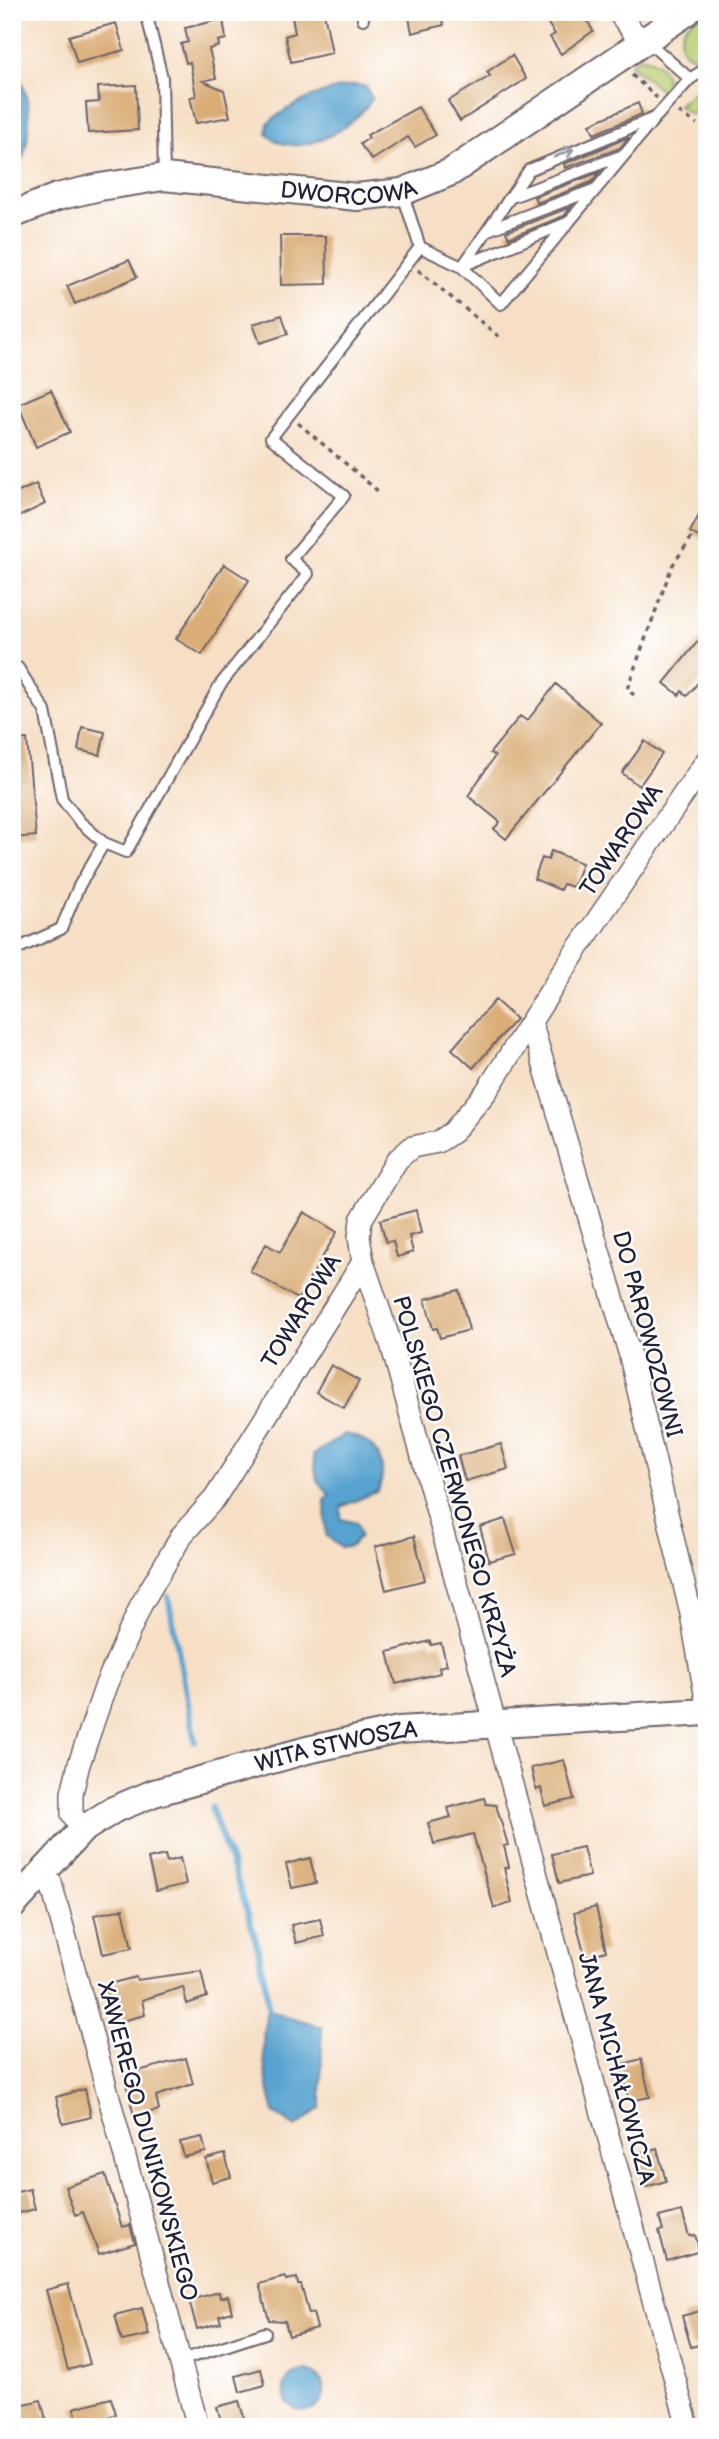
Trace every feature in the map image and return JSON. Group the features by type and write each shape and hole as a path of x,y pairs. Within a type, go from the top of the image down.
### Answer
{"street":[{"path":"618,12 634,33 646,40"},
{"name":"DWORCOWA","path":"12,215 58,197 164,177 357,197 402,192 451,172 687,12"},
{"name":"TOWAROWA","path":"82,1830 72,1814 72,1793 79,1764 106,1685 141,1605 182,1535 215,1498 363,1262 359,1237 361,1220 397,1160 412,1147 438,1142 453,1132 486,1093 707,760"},
{"name":"DO PAROWOZOWNI","path":"531,1022 629,1352 691,1614 707,1705"},
{"name":"POLSKIEGO CZERWONEGO KRZYŻA","path":"363,1262 392,1347 495,1723"},
{"name":"WITA STWOSZA","path":"12,1906 82,1830 113,1810 154,1793 307,1750 399,1730 707,1712"},
{"name":"JANA MICHAŁOWICZA","path":"495,1723 688,2427"},
{"name":"XAWEREGO DUNIKOWSKIEGO","path":"41,1872 51,1883 55,1896 198,2427"}],"lane":[{"path":"146,12 162,78 164,177"},
{"path":"646,40 690,79"},
{"path":"402,192 420,247 462,267 501,304 655,118 690,79 707,68"},
{"path":"462,267 529,170 600,138 655,118"},
{"path":"509,198 623,155"},
{"path":"488,230 597,188"},
{"path":"462,267 570,222"},
{"path":"12,669 18,668 45,711 62,799 80,822 104,843 126,852 219,685 308,575 291,559 344,496 271,438 420,247"},
{"path":"12,951 61,929 79,886 104,843"},
{"path":"179,2361 265,2333"}],"path":[{"path":"626,68 636,81 659,99"},
{"path":"674,110 697,124"},
{"path":"408,262 503,340"},
{"path":"289,415 379,492"},
{"path":"634,695 627,689 648,627 677,556 694,534"}],"green space":[{"path":"707,12 707,55 692,56 681,46 682,34 691,21"},
{"path":"639,57 653,61 662,68 666,79 665,93 630,65"},
{"path":"707,81 707,100 696,113 690,114 678,105"}],"water":[{"path":"12,65 19,75 27,98 29,122 23,158 12,165"},
{"path":"356,85 366,87 372,99 364,110 339,130 324,138 293,145 279,142 267,134 268,123 287,109 321,94"},
{"path":"345,1434 372,1447 381,1462 382,1471 378,1491 341,1507 341,1519 357,1523 360,1536 351,1546 341,1548 326,1535 325,1500 329,1494 317,1480 313,1455"},
{"path":"267,2010 322,2027 321,2107 296,2127 274,2113 263,2049"},
{"path":"304,2371 318,2377 324,2391 318,2405 304,2411 290,2405 284,2391 290,2377"}],"building":[{"path":"291,12 324,12 332,53 291,62 285,36 295,33"},
{"path":"408,12 441,12 444,25 412,33"},
{"path":"552,12 594,12 595,18 587,20 593,31 561,54 550,37 555,34 544,18"},
{"path":"223,19 226,39 218,41 219,46 209,49 216,78 203,81 224,90 230,117 196,123 190,97 196,96 190,62 186,63 181,44 188,42 185,28"},
{"path":"116,23 124,50 77,63 69,36"},
{"path":"512,55 526,79 460,121 448,101 490,76 487,72"},
{"path":"136,85 138,130 88,133 86,103 99,102 98,87"},
{"path":"638,103 642,114 594,134 590,124"},
{"path":"418,107 436,135 415,147 408,137 372,160 360,144 369,138 367,135"},
{"path":"629,137 620,148 565,168 564,164"},
{"path":"600,172 592,182 537,203 534,197"},
{"path":"571,207 564,216 509,238 506,232"},
{"path":"280,236 326,236 327,284 281,285"},
{"path":"129,260 137,277 75,304 67,286"},
{"path":"282,315 288,334 260,343 253,324"},
{"path":"51,390 70,432 36,447 18,404"},
{"path":"36,484 45,504 12,520 12,495"},
{"path":"707,501 707,542 690,532"},
{"path":"224,564 249,580 202,655 176,639"},
{"path":"707,630 707,672 687,696 682,691 679,695 664,683"},
{"path":"556,684 601,723 506,839 494,829 500,822 468,796 495,756 490,753 520,716 527,721"},
{"path":"82,727 105,732 100,755 78,750"},
{"path":"27,739 36,836 12,838 12,740"},
{"path":"645,741 662,754 639,786 622,773"},
{"path":"551,851 582,863 573,887 563,884 560,890 534,879 542,858 548,860"},
{"path":"495,1000 516,1019 473,1068 452,1049"},
{"path":"416,1210 421,1233 409,1236 413,1252 397,1257 393,1241 386,1242 380,1220"},
{"path":"304,1212 337,1232 298,1299 250,1271 266,1244 280,1252"},
{"path":"459,1290 469,1330 440,1338 437,1328 433,1329 425,1299"},
{"path":"331,1365 359,1381 344,1408 316,1392"},
{"path":"501,1444 508,1469 465,1481 458,1456"},
{"path":"505,1519 516,1554 489,1561 480,1527"},
{"path":"414,1536 425,1580 386,1590 375,1547"},
{"path":"430,1641 431,1645 441,1643 447,1665 439,1667 440,1673 396,1684 388,1652"},
{"path":"564,1760 574,1799 545,1806 541,1788 536,1790 531,1768"},
{"path":"484,1798 486,1804 496,1805 508,1845 504,1846 509,1867 504,1868 512,1903 494,1908 473,1834 434,1844 428,1823 451,1817 448,1808"},
{"path":"583,1847 590,1876 559,1883 552,1854"},
{"path":"165,1855 167,1862 180,1858 186,1884 156,1891 148,1859"},
{"path":"310,1858 316,1883 292,1888 286,1864"},
{"path":"596,1907 606,1951 585,1957 574,1913"},
{"path":"123,1909 132,1948 103,1954 94,1915"},
{"path":"320,1919 324,1936 296,1943 291,1925"},
{"path":"201,1971 207,1997 187,2004 183,1987 142,2000 145,2015 114,2023 105,1985 136,1977 137,1980"},
{"path":"186,2058 193,2084 156,2096 159,2110 134,2116 124,2075"},
{"path":"641,2059 650,2097 629,2101 620,2065"},
{"path":"85,2089 91,2117 63,2124 56,2097"},
{"path":"202,2137 206,2152 184,2157 180,2142"},
{"path":"657,2148 666,2181 646,2187 636,2154"},
{"path":"225,2154 231,2177 212,2182 206,2159"},
{"path":"105,2174 122,2227 130,2225 135,2243 99,2254 83,2212 75,2215 65,2187"},
{"path":"30,2189 35,2209 19,2213 13,2193"},
{"path":"682,2211 689,2236 695,2235 700,2251 667,2261 659,2231 663,2230 659,2217"},
{"path":"285,2277 286,2280 297,2278 309,2314 313,2313 317,2328 289,2336 285,2321 269,2320 259,2284"},
{"path":"68,2284 90,2364 68,2370 46,2290"},
{"path":"219,2292 220,2298 228,2296 232,2312 219,2316 221,2323 197,2329 189,2300"},
{"path":"142,2308 149,2335 122,2341 115,2315"},
{"path":"707,2309 707,2343 691,2347 682,2316"},
{"path":"261,2369 265,2385 240,2392 236,2376"},
{"path":"111,2398 116,2414 97,2422 98,2427 79,2427 74,2408"},
{"path":"41,2400 48,2427 12,2427 12,2407"},
{"path":"239,2401 247,2427 223,2427 217,2407"}],"waterway":[{"path":"168,1596 195,1742"},
{"path":"211,1807 253,1931 268,2007"}]}
